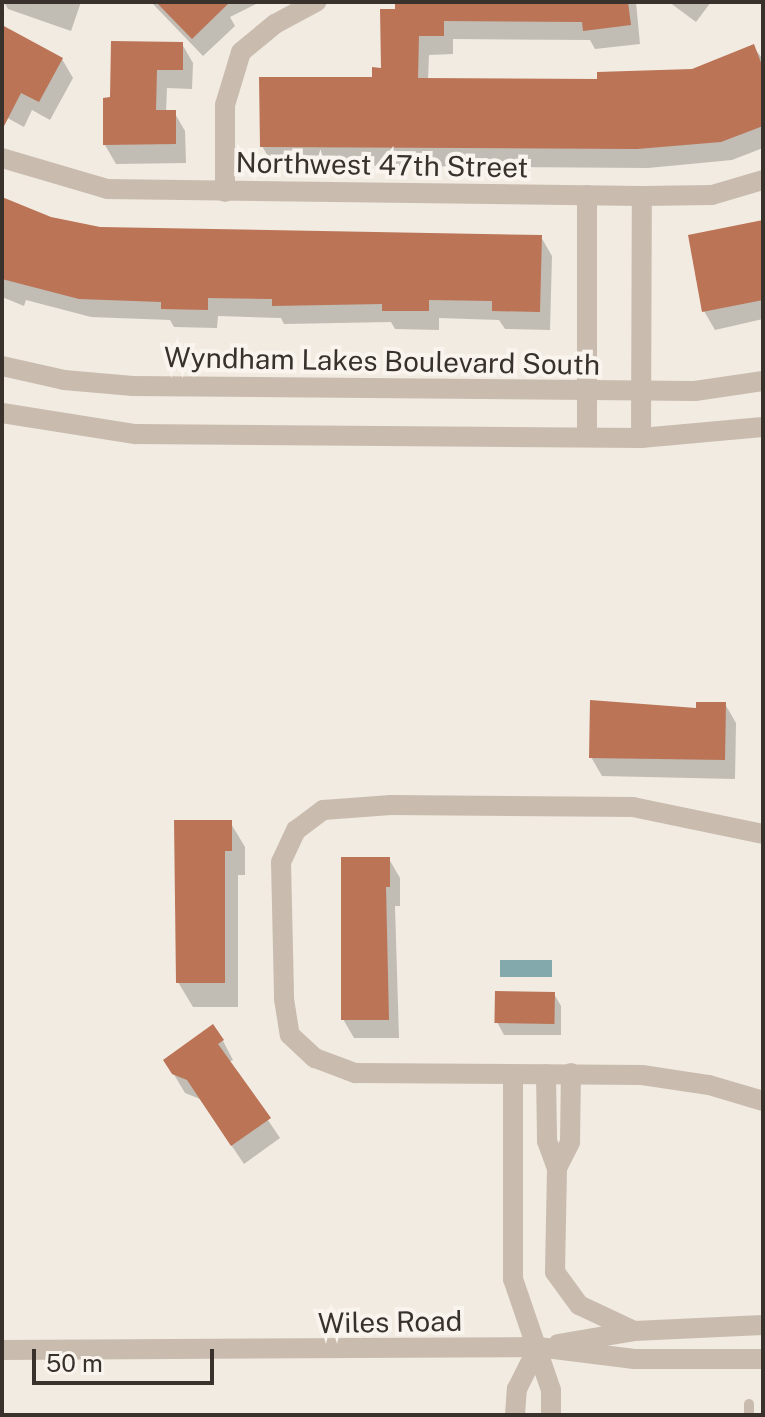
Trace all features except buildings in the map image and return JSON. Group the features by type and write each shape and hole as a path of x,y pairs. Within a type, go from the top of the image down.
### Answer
{"street":[{"path":"225,192 225,105 241,52 275,24 316,2"},
{"name":"Northwest 47th Street","path":"2,158 107,189 642,196 712,195 763,180"},
{"path":"587,195 587,436"},
{"path":"641,438 642,196"},
{"name":"Wyndham Lakes Boulevard South","path":"2,366 64,380 133,386 641,391 763,381"},
{"path":"2,413 135,434 641,438 763,427"},
{"path":"763,834 633,807 421,805 323,810 296,830 281,862 284,999 290,1035 315,1058 355,1073 571,1073 682,1081 763,1101"},
{"path":"557,1168 570,1142 571,1073"},
{"path":"513,1074 513,1279 551,1390 551,1415"},
{"path":"546,1074 547,1126 557,1168 553,1257 560,1286 579,1305 634,1331"},
{"path":"513,1127 547,1126"},
{"name":"Wiles Road","path":"538,1347 634,1331 763,1325"},
{"path":"515,1415 517,1389 538,1347"},
{"name":"Wiles Road","path":"2,1350 538,1347 634,1359 763,1359"}],"water":[{"path":"500,960 552,960 552,977 500,977"}]}
